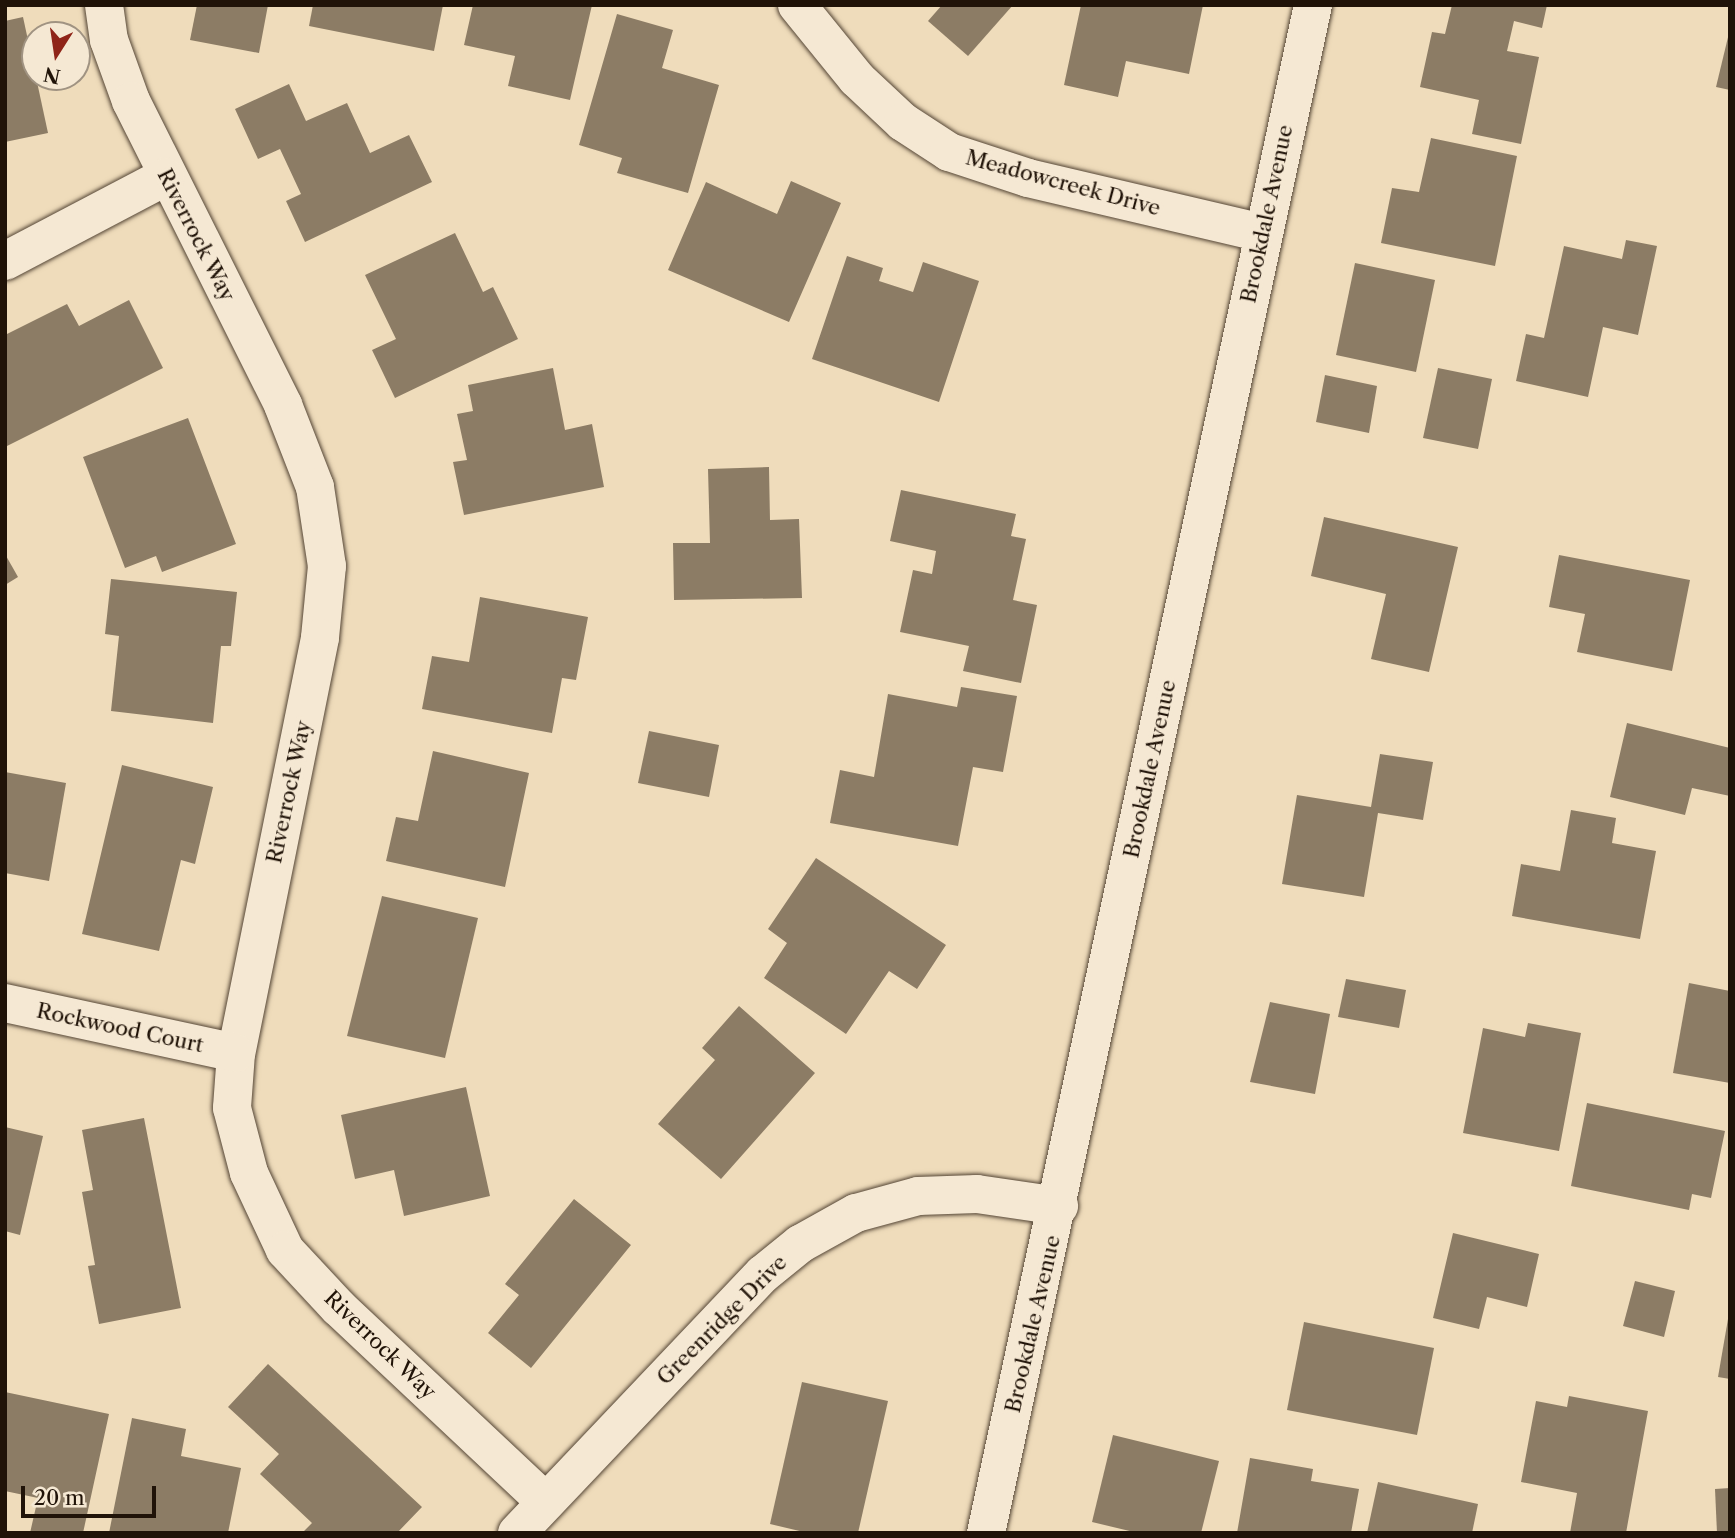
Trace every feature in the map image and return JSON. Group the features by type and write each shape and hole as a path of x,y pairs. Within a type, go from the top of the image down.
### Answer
{"street":[{"name":"Riverrock Way","path":"104,5 109,40 165,177 283,405 315,487 327,566 320,638 236,1053 232,1108 249,1173 285,1250 338,1307 546,1502"},
{"name":"Meadowcreek Drive","path":"797,5 857,79 903,122 949,152 1027,178 1263,233"},
{"name":"Brookdale Avenue","path":"986,1533 1059,1206 1313,5"},
{"path":"5,261 165,177"},
{"name":"Rockwood Court","path":"5,1003 236,1053"},
{"name":"Greenridge Drive","path":"517,1533 763,1274 800,1244 856,1213 918,1196 977,1194 1059,1206"}],"building":[{"path":"197,5 268,5 259,53 190,40"},
{"path":"313,5 443,5 434,51 309,26"},
{"path":"473,5 592,5 570,100 508,86 515,56 464,45"},
{"path":"942,5 1013,5 968,56 928,21"},
{"path":"1081,5 1203,5 1189,74 1126,61 1118,97 1064,85"},
{"path":"1452,5 1547,5 1542,28 1514,21 1507,51 1539,57 1521,144 1472,134 1479,100 1420,87 1432,32 1445,34"},
{"path":"617,14 673,30 662,68 719,85 688,193 617,173 622,158 579,145"},
{"path":"23,17 21,91 39,91 48,133 5,142 5,21"},
{"path":"1730,33 1730,90 1716,87"},
{"path":"289,84 306,121 347,103 370,153 409,135 432,182 305,242 286,201 301,194 280,149 258,159 235,109"},
{"path":"1431,138 1517,156 1495,266 1381,243 1392,188 1419,192"},
{"path":"791,181 841,203 789,322 668,270 706,182 777,214"},
{"path":"455,233 483,292 493,287 518,339 395,398 372,350 396,339 365,275"},
{"path":"1626,240 1657,246 1638,335 1603,327 1588,397 1516,381 1526,334 1544,338 1564,246 1622,259"},
{"path":"847,256 883,268 879,281 913,292 923,262 979,281 939,402 812,359"},
{"path":"1355,263 1435,280 1416,372 1336,355"},
{"path":"129,300 163,368 5,447 5,335 67,304 79,326"},
{"path":"553,368 565,430 592,424 604,487 464,515 453,462 467,460 457,414 473,411 468,385"},
{"path":"1438,368 1492,379 1478,449 1423,438"},
{"path":"1325,375 1377,386 1369,433 1316,422"},
{"path":"188,418 236,544 162,572 156,556 125,568 83,457"},
{"path":"769,467 770,520 799,519 802,598 674,600 673,543 710,543 708,469"},
{"path":"901,490 1016,514 1011,536 1026,539 1013,600 1037,605 1021,683 963,671 969,646 900,632 913,570 932,574 936,551 890,541"},
{"path":"1324,517 1458,547 1429,672 1371,659 1386,594 1311,576"},
{"path":"5,554 18,577 5,585"},
{"path":"1559,555 1690,580 1672,671 1577,652 1585,614 1549,607"},
{"path":"111,579 237,592 231,646 221,646 213,723 111,711 119,636 105,634"},
{"path":"480,597 588,617 576,680 562,678 552,733 422,709 432,656 469,662"},
{"path":"961,687 1017,696 1003,772 973,767 958,846 830,823 840,770 874,777 888,694 957,707"},
{"path":"1627,723 1730,748 1730,796 1692,788 1685,815 1610,797"},
{"path":"649,731 719,745 709,797 638,783"},
{"path":"433,751 529,773 505,887 386,861 396,817 418,821"},
{"path":"1380,754 1433,762 1423,820 1378,813 1364,897 1282,884 1297,795 1371,807"},
{"path":"122,765 213,787 195,864 181,860 159,951 82,934"},
{"path":"5,772 66,783 49,881 5,873"},
{"path":"1571,810 1616,818 1612,843 1656,851 1640,939 1512,916 1521,864 1560,871"},
{"path":"816,858 946,945 917,989 889,971 846,1034 764,978 787,943 768,929"},
{"path":"382,896 478,918 445,1058 347,1036"},
{"path":"1346,979 1406,990 1399,1028 1338,1017"},
{"path":"1689,983 1730,991 1730,1083 1673,1073"},
{"path":"1270,1002 1330,1014 1315,1094 1250,1082"},
{"path":"739,1006 815,1073 721,1179 658,1124 715,1060 702,1048"},
{"path":"1528,1023 1581,1033 1559,1151 1463,1133 1483,1028 1525,1037"},
{"path":"466,1087 490,1196 404,1216 394,1170 355,1179 341,1115"},
{"path":"1587,1103 1725,1131 1711,1198 1692,1194 1689,1210 1571,1186"},
{"path":"144,1118 181,1308 99,1324 88,1266 95,1265 82,1192 93,1190 82,1130"},
{"path":"5,1127 43,1136 20,1235 5,1231"},
{"path":"574,1199 631,1245 531,1368 488,1333 519,1295 505,1284"},
{"path":"1453,1233 1539,1254 1527,1307 1487,1297 1479,1329 1433,1318"},
{"path":"1635,1281 1675,1291 1664,1337 1623,1326"},
{"path":"1730,1319 1730,1379 1718,1377"},
{"path":"1304,1322 1434,1348 1417,1435 1287,1410"},
{"path":"268,1364 422,1507 397,1533 302,1533 312,1523 260,1474 279,1454 228,1407"},
{"path":"802,1382 888,1401 858,1533 808,1533 770,1524"},
{"path":"5,1392 109,1414 83,1533 30,1533 38,1498 5,1491"},
{"path":"1569,1396 1648,1411 1626,1533 1570,1533 1577,1493 1521,1482 1536,1401 1567,1407"},
{"path":"132,1418 186,1429 181,1456 241,1468 228,1533 109,1533"},
{"path":"1113,1435 1219,1461 1201,1533 1138,1533 1092,1522"},
{"path":"1250,1458 1313,1469 1311,1481 1359,1489 1351,1533 1237,1533"},
{"path":"1378,1482 1478,1504 1472,1533 1367,1533"},
{"path":"1730,1488 1730,1533 1717,1533 1715,1489"}]}
